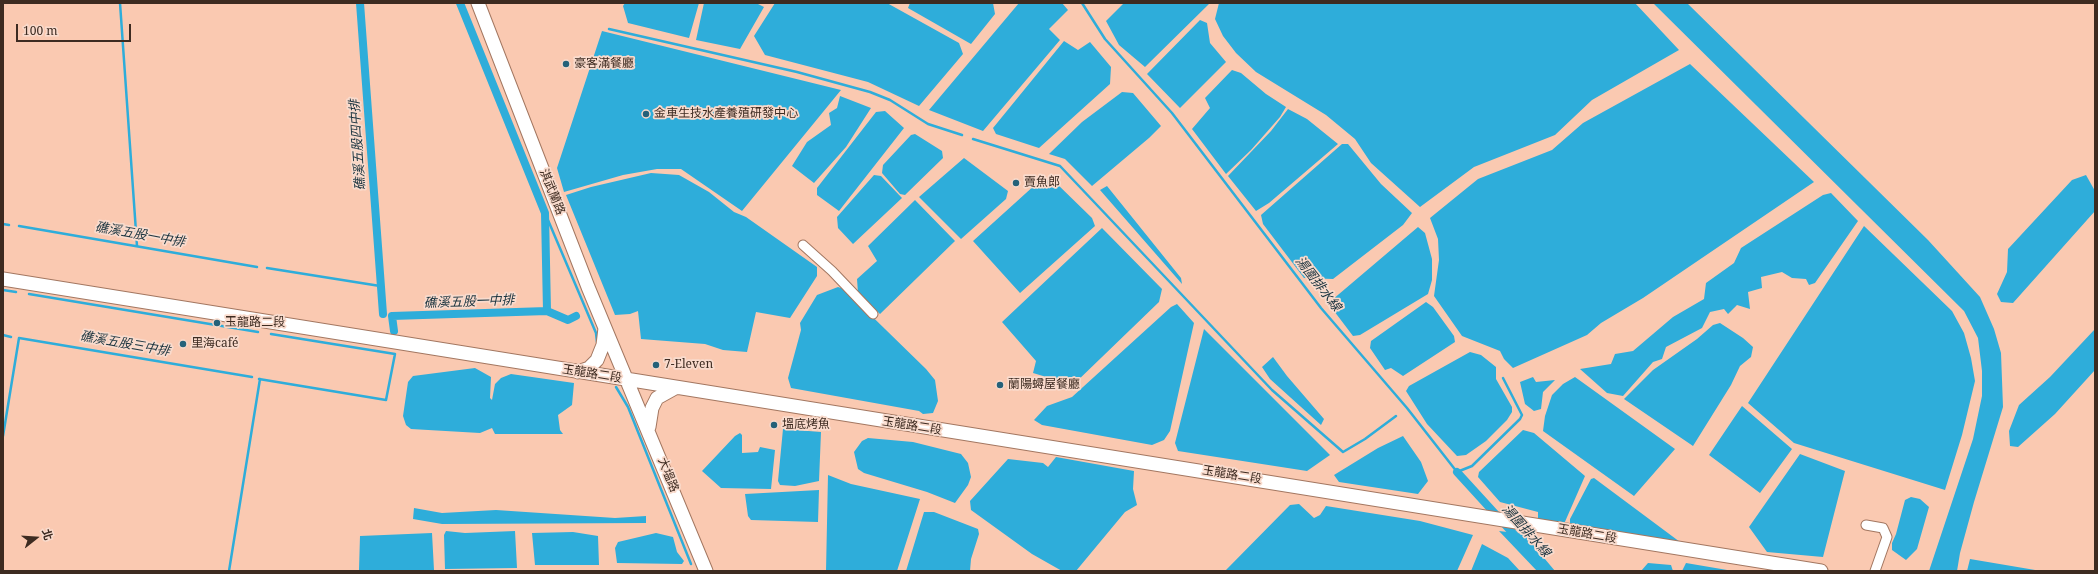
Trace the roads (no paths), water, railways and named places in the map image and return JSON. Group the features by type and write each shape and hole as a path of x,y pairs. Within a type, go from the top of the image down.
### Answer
{"main road":[{"name":"淇武蘭路","path":"478,3 605,326 629,380"},
{"name":"玉龍路二段","path":"3,279 267,320 674,388 1821,571"},
{"path":"578,372 589,368 597,360 603,345 605,326"},
{"name":"大塭路","path":"629,380 706,571"},
{"path":"649,429 652,408 657,398 674,388"}],"street":[{"path":"803,245 873,314"},
{"path":"1866,525 1884,528 1887,537 1875,571"}],"water":[{"path":"625,3 699,3 689,38 628,23 623,6"},
{"path":"704,3 756,3 764,7 740,49 696,40"},
{"path":"775,3 887,3 959,43 963,54 919,106 868,82 765,55 754,36"},
{"path":"910,3 993,3 995,14 971,44 908,8"},
{"path":"1019,3 1062,3 1068,10 1049,29 1060,40 983,131 929,110"},
{"path":"1124,3 1210,3 1145,67 1119,45 1106,21"},
{"path":"1219,3 1635,3 1679,50 1592,100 1555,135 1474,167 1420,207 1371,163 1355,139 1326,115 1256,72 1236,53 1223,36 1215,19"},
{"path":"1653,3 1687,3 1928,240 1980,297 1994,329 2001,353 2003,407 1974,502 1960,553 1957,571 1929,571 1973,439 1982,396 1982,371 1978,338 1964,311"},
{"path":"1200,20 1207,23 1210,43 1226,62 1180,108 1147,74"},
{"path":"602,31 841,90 742,211 681,169 657,169 623,175 564,192 557,168"},
{"path":"1064,41 1078,50 1090,42 1111,67 1110,84 1039,148 996,134 993,128"},
{"path":"1690,64 1814,182 1643,298 1601,323 1587,335 1513,368 1504,359 1500,351 1462,336 1434,296 1439,260 1438,239 1430,218 1478,179 1552,150 1583,123"},
{"path":"1232,70 1241,73 1266,94 1286,107 1280,117 1251,150 1226,174 1192,129 1210,108 1205,98"},
{"path":"1122,92 1133,93 1161,126 1092,186 1065,159 1049,154 1082,122"},
{"path":"840,96 871,108 846,147 814,183 792,166 807,142 831,125 829,113 837,108"},
{"path":"1288,109 1307,119 1338,144 1269,203 1256,211 1228,176 1271,131"},
{"path":"885,111 904,128 839,211 817,195 817,188 876,112"},
{"path":"915,134 942,151 943,158 905,195 900,194 882,173 883,165 911,135"},
{"path":"1342,144 1348,144 1381,184 1412,213 1403,225 1333,279 1304,278 1263,224 1261,215"},
{"path":"964,158 1008,191 1006,199 961,239 919,197"},
{"path":"651,173 679,175 709,192 734,212 746,217 817,267 817,276 790,318 756,312 747,352 723,350 705,344 641,339 638,311 630,314 615,315 566,195 591,187"},
{"path":"874,175 881,176 902,198 853,244 838,228 837,217"},
{"path":"2086,175 2095,191 2095,211 2013,303 2001,302 1997,294 2007,272 2008,249 2072,180"},
{"path":"1052,179 1092,218 1095,226 1020,293 973,241 1036,184"},
{"path":"1107,186 1181,278 1182,284 1100,190"},
{"path":"1831,193 1858,221 1815,283 1809,285 1806,279 1792,278 1782,272 1761,277 1762,288 1748,292 1750,309 1737,305 1728,314 1724,309 1710,312 1702,328 1666,347 1662,359 1653,362 1623,396 1607,393 1580,369 1611,364 1615,354 1633,351 1673,317 1704,299 1706,283 1734,263 1741,248 1823,195"},
{"path":"915,200 955,241 880,314 858,293 857,279 877,261 868,246"},
{"path":"1864,226 1952,311 1964,333 1971,358 1975,381 1962,435 1945,490 1794,443 1748,403"},
{"path":"1418,227 1425,233 1432,259 1432,280 1428,294 1360,335 1353,336 1331,307 1332,300"},
{"path":"1102,228 1162,289 1159,302 1073,385 1033,373 1036,361 1002,322"},
{"path":"838,287 844,289 926,369 935,380 938,401 933,413 923,414 919,411 791,388 788,378 801,330 800,323 817,295"},
{"path":"1426,302 1433,307 1454,336 1455,342 1403,376 1391,368 1385,370 1370,348 1371,341"},
{"path":"1177,304 1194,323 1170,431 1164,440 1152,445 1042,425 1034,420 1047,406 1072,397 1171,307"},
{"path":"1720,323 1743,338 1753,347 1751,357 1740,366 1731,385 1693,446 1624,399 1653,370 1697,339 1713,325"},
{"path":"1204,329 1330,455 1307,471 1178,451 1175,443"},
{"path":"2095,329 2095,370 2055,414 2018,447 2010,446 2009,431 2019,405 2050,377"},
{"path":"1470,352 1481,355 1496,367 1496,379 1512,407 1512,412 1507,420 1486,441 1466,455 1457,456 1427,424 1406,391 1409,386"},
{"path":"1273,357 1287,376 1324,419 1321,425 1270,379 1262,367"},
{"path":"475,368 491,377 490,398 492,400 495,384 501,378 511,374 574,383 572,405 558,415 560,430 563,434 495,434 492,428 480,433 411,429 406,425 403,416 408,382 413,376"},
{"path":"1533,377 1536,382 1555,380 1543,392 1541,409 1534,411 1525,404 1520,382"},
{"path":"1575,377 1675,449 1634,496 1543,431 1545,416 1552,395 1563,384"},
{"path":"1742,406 1792,449 1760,493 1709,455"},
{"path":"783,429 821,432 819,481 795,486 780,485 778,481"},
{"path":"1523,430 1534,433 1585,476 1564,524 1538,521 1538,512 1500,502 1478,477 1479,472"},
{"path":"740,433 742,435 742,453 758,452 760,447 775,450 771,489 721,488 702,471 735,436"},
{"path":"1403,436 1421,462 1428,481 1418,494 1339,482 1334,475 1378,448"},
{"path":"868,438 913,442 961,454 968,463 971,477 968,485 955,503 927,492 864,473 858,469 854,452 862,441"},
{"path":"1800,454 1845,471 1823,557 1767,552 1749,527"},
{"path":"1056,457 1134,471 1133,489 1137,505 1125,512 1076,571 1062,571 1032,554 971,510 970,501 1008,459 1043,463 1048,467"},
{"path":"828,475 851,484 920,499 897,571 826,571"},
{"path":"1594,478 1680,542 1570,526 1570,519 1591,479"},
{"path":"819,490 818,522 751,520 748,516 745,494"},
{"path":"1911,497 1920,499 1929,507 1917,549 1906,560 1892,550 1892,543 1896,534 1905,500"},
{"path":"1299,504 1314,518 1320,515 1326,506 1420,521 1473,535 1457,571 1225,571 1290,505"},
{"path":"414,508 442,513 496,510 615,518 646,516 646,523 442,524 413,519"},
{"path":"924,512 934,512 978,529 979,534 971,559 970,571 906,571"},
{"path":"446,531 465,533 515,531 517,568 445,569 444,535"},
{"path":"1499,531 1524,534 1555,571 1537,571"},
{"path":"573,532 598,536 599,565 535,565 532,533"},
{"path":"432,533 434,570 359,570 360,536"},
{"path":"656,533 673,537 677,552 684,561 682,564 617,563 615,548 618,542"},
{"path":"1482,544 1508,558 1520,571 1471,571"},
{"path":"1970,559 2041,571 1967,571"},
{"path":"1648,563 1671,565 1673,571 1641,571"},
{"path":"1686,563 1733,571 1682,571"}],"waterway":[{"path":"120,3 137,246"},
{"name":"礁溪五股四中排","path":"360,3 383,314"},
{"path":"460,3 545,213 547,311"},
{"name":"湯圍排水線","path":"1082,3 1105,39 1172,113 1321,308 1407,408 1457,472 1472,466 1520,419 1522,415 1503,378"},
{"path":"609,29 797,72 870,92 890,100 928,124 962,135"},
{"path":"973,139 1060,166 1272,390 1343,452 1365,439 1396,416"},
{"path":"545,213 596,333 597,342"},
{"name":"礁溪五股一中排","path":"3,224 9,225"},
{"name":"礁溪五股一中排","path":"19,226 257,267"},
{"name":"礁溪五股一中排","path":"267,268 380,286"},
{"path":"3,290 16,292"},
{"path":"29,294 258,332"},
{"name":"礁溪五股一中排","path":"392,316 547,311 568,320 576,316"},
{"name":"礁溪五股三中排","path":"392,316 394,331"},
{"name":"礁溪五股三中排","path":"259,379 386,400 395,354 271,334"},
{"path":"3,335 11,337"},
{"name":"礁溪五股三中排","path":"19,338 252,377"},
{"path":"3,436 19,338"},
{"path":"229,571 260,379"},
{"path":"616,387 628,407 691,564"},
{"name":"湯圍排水線","path":"1457,472 1520,541"}],"place":[{"name":"豪客滿餐廳","path":"566,64"},
{"name":"金車生技水產養殖研發中心","path":"646,114"},
{"name":"賣魚郎","path":"1016,183"},
{"name":"玉龍路二段","path":"217,323"},
{"name":"里海café","path":"183,344"},
{"name":"7-Eleven","path":"656,365"},
{"name":"蘭陽蟳屋餐廳","path":"1000,385"},
{"name":"塭底烤魚","path":"774,425"}]}
